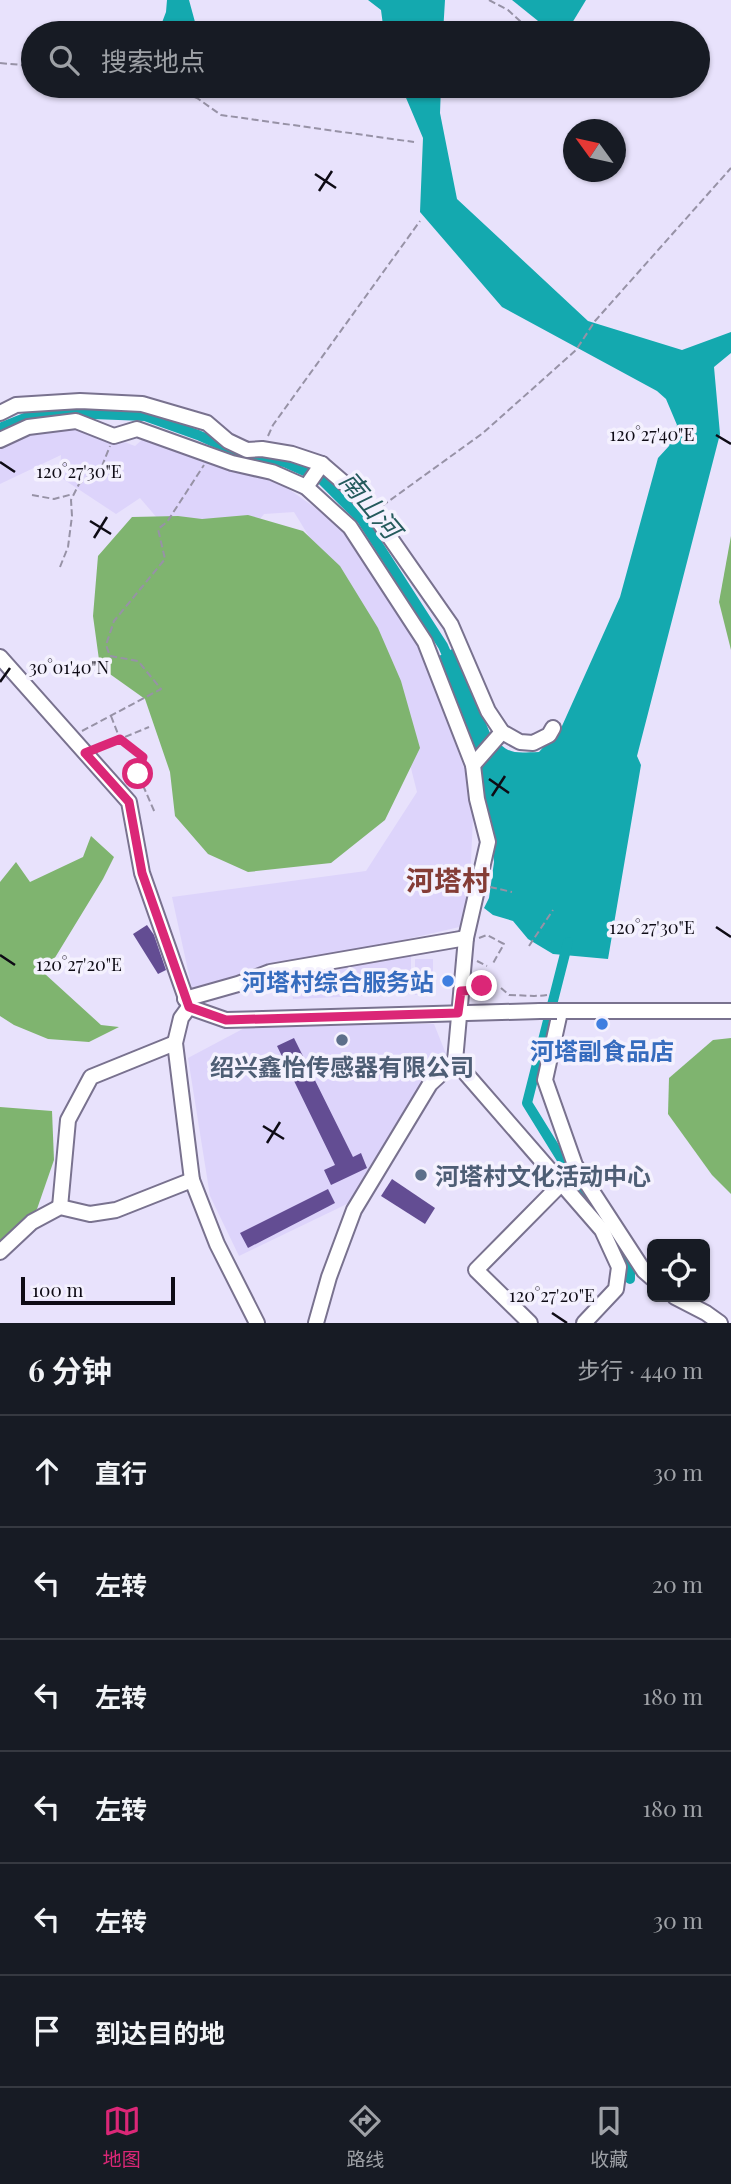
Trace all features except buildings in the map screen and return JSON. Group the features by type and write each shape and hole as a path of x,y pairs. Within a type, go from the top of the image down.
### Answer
{"street":[{"path":"76,421 80,401"},
{"path":"0,413 16,405 80,401 142,404 207,423 228,441 247,450 262,449 292,454 321,464 351,489 372,513 451,625 488,711 502,732 520,742 533,743 549,735 552,728"},
{"path":"0,440 28,427 76,421 114,436 137,429 232,463 272,472 306,487 350,527 425,642 473,765 477,799 488,842 465,941 455,1061 430,1084 354,1210 329,1277 316,1323"},
{"path":"306,487 321,464"},
{"path":"0,657 129,802 142,873 187,1003 175,1043 192,1180 217,1244 257,1323"},
{"path":"473,765 502,732"},
{"path":"187,1003 270,972 465,941"},
{"path":"187,1003 226,1020 540,1011 731,1010"},
{"path":"559,1012 545,1080 575,1165 647,1274"},
{"path":"60,1207 68,1121 91,1077 175,1043"},
{"path":"455,1061 601,1230 619,1267 616,1289 584,1323"},
{"path":"530,1323 476,1270 557,1180 575,1165"},
{"path":"0,1252 32,1222 60,1207 90,1213 116,1210 192,1180"},
{"path":"685,1302 720,1323"}],"path":[{"path":"489,0 508,10 520,21"},
{"path":"0,63 21,65"},
{"path":"197,98 221,115 414,142"},
{"path":"372,513 483,433 576,350 595,321 731,168"},
{"path":"262,449 273,425 420,222"},
{"path":"60,567 68,547 71,500 79,484 102,466 114,436"},
{"path":"71,737 161,690 138,661 110,656 106,645 114,621 165,559 158,529 167,522 210,455"},
{"path":"32,495 54,499 74,494"},
{"path":"111,716 120,739 143,757 138,774 155,813"},
{"path":"85,753 149,727"},
{"path":"479,885 512,892"},
{"path":"529,946 553,910"},
{"path":"465,941 488,936 504,944 492,965"},
{"path":"461,991 476,990 489,981"},
{"path":"501,988 509,995 528,998 547,995"}],"shaded area":[{"path":"167,0 189,0 195,21 163,21"},
{"path":"368,0 445,0 444,21 382,21 381,10"},
{"path":"512,0 586,0 573,21 538,21"},
{"path":"406,98 441,98 440,113 457,199 588,321 682,350 731,332 731,353 714,367 720,434 637,756 641,765 608,959 553,954 528,939 513,921 493,915 484,908 489,898 494,862 481,767 439,656 454,648 490,733 501,745 516,752 539,752 562,726 620,597 658,458 669,446 677,425 666,399 657,391 502,307 420,212 423,138"},
{"path":"76,424 135,446 146,436 270,476 344,528 419,642 474,796 468,925 192,989 172,897 366,871 417,792 383,657 294,512 264,514 244,540 158,519 140,498 116,514 60,477 61,455 0,484 0,447 30,431"},
{"path":"248,515 303,531 340,566 378,628 401,681 420,748 385,820 331,863 248,872 208,854 175,816 170,772 145,699 100,667 93,616 98,556 132,517 178,516 202,519"},
{"path":"731,536 731,650 719,602"},
{"path":"91,836 114,857 45,974 101,1025 119,1027 89,1042 48,1039 0,1016 0,882 16,862 30,882 83,857"},
{"path":"411,955 411,994 293,999 290,973"},
{"path":"415,959 433,959 433,994 415,995"},
{"path":"252,1024 434,1024 448,1059 349,1203 239,1256 210,1196 188,1058"},
{"path":"731,1038 731,1194 712,1175 668,1114 669,1078 713,1040"},
{"path":"0,1107 52,1111 54,1160 37,1209 0,1248"}],"waterway":[{"name":"南山河","path":"0,428 40,412 145,416 198,435 247,457 284,462 320,478 362,520 443,646 451,664"},
{"path":"568,942 527,1103 595,1213"},
{"path":"615,1245 630,1269 630,1279"}],"place":[{"name":"河塔村综合服务站","path":"448,981"},
{"name":"河塔副食品店","path":"602,1024"},
{"name":"绍兴鑫怡传感器有限公司","path":"342,1040"},
{"name":"河塔村文化活动中心","path":"421,1175"}],"district":[{"name":"河塔村","path":"448,879"}],"route":[{"path":"138,774 143,757 120,739 85,753 129,802 142,873 189,1007 226,1020 458,1013 461,991 468,992 482,986"}]}
